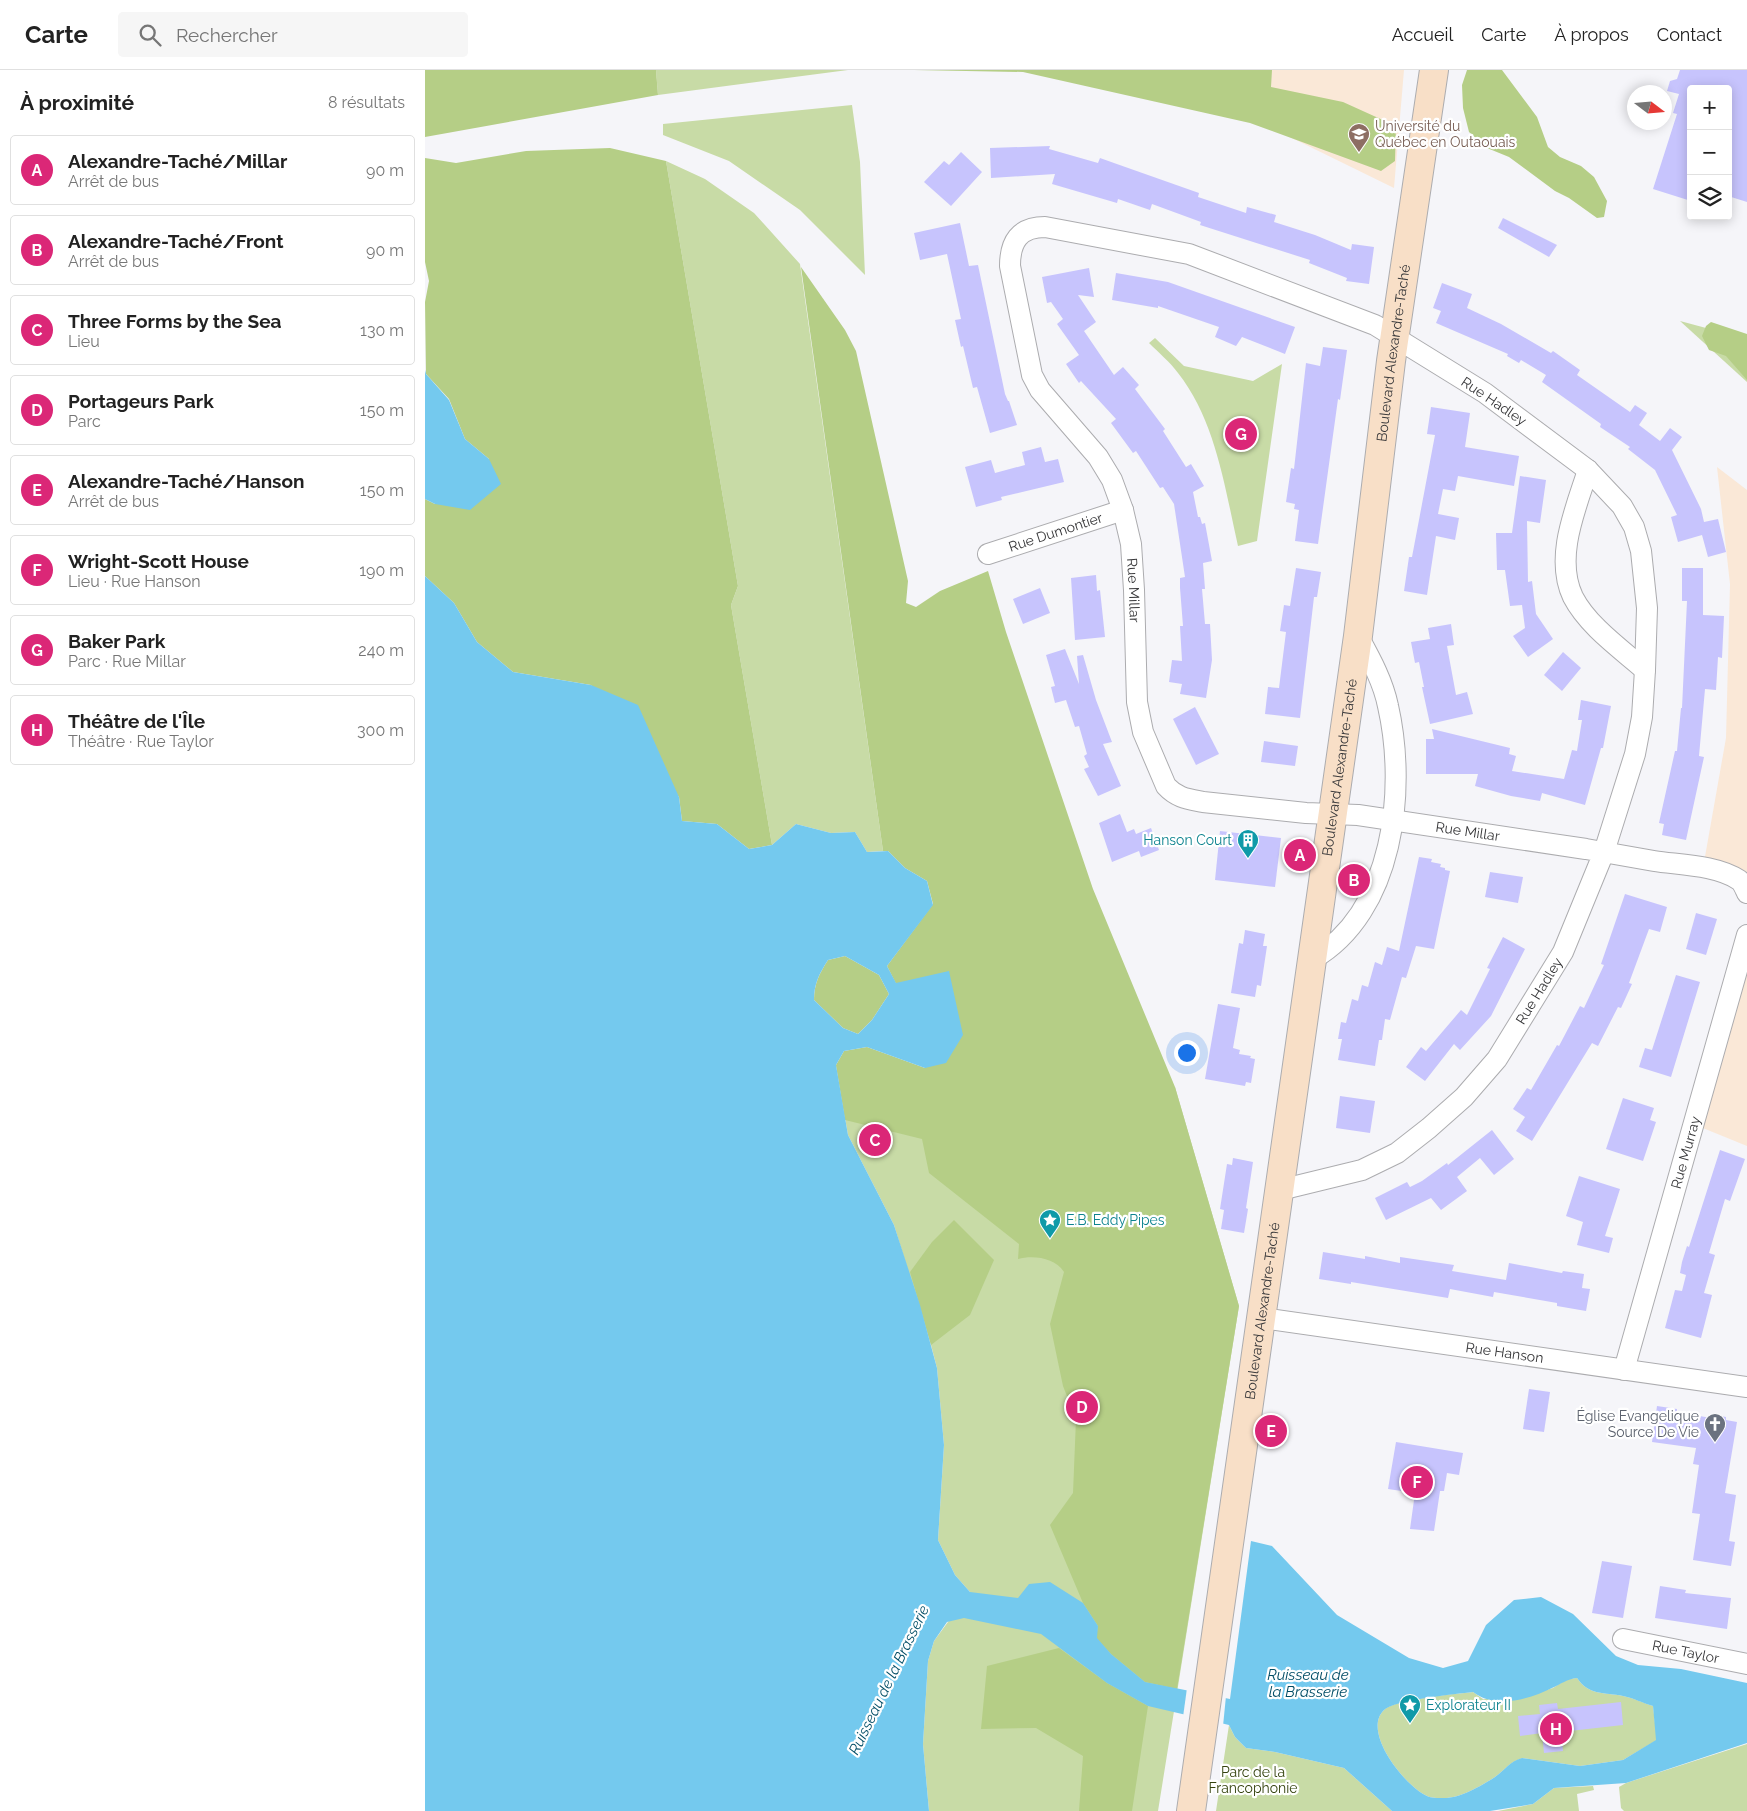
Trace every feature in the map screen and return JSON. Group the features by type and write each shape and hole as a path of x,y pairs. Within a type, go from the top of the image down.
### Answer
{"main road":[{"name":"Boulevard Alexandre-Taché","path":"1191,1811 1359,636 1395,337 1434,70"}],"street":[{"name":"Rue Millar","path":"1395,337 1375,325 1189,254 1045,227 1034,227 1021,232 1013,243 1010,266 1032,375 1040,390 1105,468 1123,510 1131,544 1134,580 1137,702 1143,732 1166,786 1179,797 1203,802 1393,819 1703,868 1722,872 1744,887"},
{"name":"Rue Hadley","path":"1280,1190 1363,1170 1397,1153 1464,1097 1497,1060 1563,952 1604,852 1635,754 1642,717 1647,608 1641,551 1634,527 1622,506 1588,470 1485,393 1395,337"},
{"path":"1588,470 1567,544 1567,571 1573,596 1589,620 1645,670"},
{"name":"Rue Dumontier","path":"988,554 1123,510"},
{"name":"Boulevard Alexandre-Taché","path":"1313,959 1331,949 1345,934 1370,900 1378,881 1393,819 1395,797 1393,738 1388,706 1373,663 1359,636"},
{"name":"Rue Murray","path":"1623,1370 1747,935"},
{"name":"Rue Hanson","path":"1262,1318 1747,1387"},
{"name":"Rue Taylor","path":"1623,1639 1747,1664"}],"shaded area":[{"name":"Université du Québec en Outaouais","path":"1045,70 1404,70 1394,188 1249,117"},
{"path":"1717,467 1747,490 1747,893 1703,868 1726,738 1730,584"},
{"path":"1747,935 1747,1146 1693,1124"}],"green space":[{"path":"425,70 656,70 658,95 425,137"},
{"path":"656,70 848,70 658,95"},
{"name":"Université du Québec en Outaouais","path":"914,70 1272,70 1271,87 1343,102 1396,126 1395,161 1381,171 1250,123 1023,72"},
{"path":"1467,70 1502,70 1537,117 1548,147 1560,157 1581,166 1594,177 1607,201 1604,217 1597,218 1569,198 1555,191 1509,157 1487,148 1469,132 1463,108 1462,85"},
{"path":"852,105 860,162 865,275 800,210 729,161 663,135 663,124"},
{"path":"610,148 666,161 738,586 731,605 772,845 749,849 717,824 682,821 679,797 591,685 513,672 477,642 454,603 425,576 425,499 435,504 489,459 465,439 449,399 426,374 425,302 429,281 425,262 425,158 456,163 526,151"},
{"path":"666,161 705,179 754,213 800,264 883,851 867,852 855,832 831,833 796,824 772,845 731,605 738,586"},
{"path":"801,267 845,330 856,351 908,581 906,603 916,607 940,591 988,571 1006,632 1093,889 1175,1087 1239,1306 1177,1689 1145,1682 1111,1654 1096,1638 1098,1626 1083,1603 1050,1525 1073,1493 1076,1419 1063,1386 1050,1324 1064,1272 1060,1267 1044,1259 1031,1257 1018,1259 1019,1244 929,1173 922,1139 845,1120 836,1065 844,1051 867,1047 925,1068 896,984 887,966 933,904 927,881 905,868 888,851 883,851"},
{"path":"1680,321 1747,339 1747,382"},
{"path":"1711,322 1747,334 1747,380 1726,356 1709,350 1702,336 1706,326"},
{"path":"1155,338 1184,366 1253,381 1282,364 1257,541 1238,546 1217,456 1202,412 1175,369 1149,343"},
{"path":"845,956 879,975 889,994 872,1020 858,1034 843,1028 814,1000 818,979 828,960"},
{"path":"836,1065 1175,1087 1239,1306 1158,1811 929,1811 923,1744 928,1661 934,1641 970,1592 955,1575 938,1540 944,1445 937,1368 894,1225 848,1135"},
{"path":"954,1220 994,1260 970,1315 931,1345 910,1272 932,1242"},
{"path":"1059,1648 1107,1683 1148,1706 1132,1811 1079,1811 1083,1756 1036,1728 981,1729 987,1666"},
{"path":"1577,1678 1592,1691 1627,1697 1653,1706 1657,1740 1623,1760 1580,1766 1523,1758 1518,1759 1477,1788 1449,1798 1432,1798 1418,1791 1398,1771 1382,1745 1378,1731 1378,1720 1384,1710 1390,1706 1426,1698 1473,1692 1483,1699 1493,1699 1502,1703 1553,1688 1567,1679"},
{"name":"Parc de la Francophonie","path":"1229,1725 1235,1737 1246,1748 1275,1752 1344,1768 1392,1811 1216,1811"},
{"path":"1747,1744 1747,1811 1624,1811 1621,1808 1619,1787 1626,1783"},
{"path":"1593,1786 1594,1790 1577,1794 1579,1811 1498,1811 1533,1804 1554,1788"}],"water":[{"path":"425,370 426,374 449,400 465,439 489,459 501,484 470,510 435,504 425,499"},
{"name":"Ruisseau de la Brasserie","path":"425,576 454,603 477,642 513,672 591,685 638,705 679,797 682,821 717,824 749,849 772,845 796,824 831,833 855,832 867,852 888,851 905,868 927,881 933,905 887,966 896,983 949,971 963,1035 946,1063 925,1068 867,1047 844,1051 836,1065 848,1135 894,1225 920,1305 937,1368 944,1445 938,1540 955,1575 970,1592 1018,1598 1029,1584 1050,1582 1083,1603 1098,1626 1097,1638 1111,1654 1145,1682 1230,1699 1251,1541 1272,1546 1337,1615 1409,1658 1443,1668 1468,1661 1486,1625 1514,1600 1541,1597 1573,1614 1616,1656 1638,1665 1681,1669 1747,1683 1747,1743 1626,1783 1554,1788 1533,1804 1490,1811 1392,1811 1344,1768 1275,1752 1246,1748 1235,1737 1229,1725 1148,1706 1107,1683 1041,1634 964,1618 947,1622 934,1641 928,1661 923,1744 929,1811 425,1811","holes":["845,956 879,975 889,994 872,1020 858,1034 843,1028 814,1000 818,979 828,960","1577,1678 1592,1691 1627,1697 1653,1706 1656,1740 1623,1760 1580,1766 1522,1758 1514,1761 1495,1777 1477,1788 1449,1798 1432,1798 1418,1791 1398,1771 1382,1745 1378,1731 1378,1720 1384,1710 1390,1706 1426,1698 1473,1692 1491,1700 1512,1701 1533,1696"]}],"pier":[{"path":"1187,1688 1226,1696 1223,1726 1183,1717"}],"building":[{"path":"1680,70 1747,70 1747,202 1732,197 1732,85 1687,85 1687,200 1653,189 1677,114 1673,113 1679,94 1672,92 1672,85 1669,85 1670,81 1677,79"},
{"path":"1050,146 1049,149 1098,163 1100,158 1199,193 1198,197 1246,213 1247,207 1276,215 1274,222 1315,235 1351,250 1352,244 1374,247 1369,284 1346,281 1347,278 1309,263 1310,260 1200,225 1201,222 1152,204 1150,210 1118,199 1117,203 1052,184 1055,174 991,178 990,148"},
{"path":"961,152 982,172 951,206 924,182 944,161 949,165"},
{"path":"1503,218 1557,245 1549,257 1498,228"},
{"path":"960,223 969,266 978,265 1005,394 1017,425 990,433 977,387 973,388 963,346 961,347 955,320 961,319 947,254 920,260 914,233"},
{"path":"1089,268 1094,297 1078,295 1096,322 1084,331 1114,375 1123,367 1139,385 1135,389 1165,429 1163,431 1186,467 1191,464 1204,486 1193,492 1198,517 1200,517 1202,524 1205,523 1212,561 1203,563 1205,589 1202,589 1205,624 1210,624 1212,660 1206,698 1180,694 1182,684 1169,682 1172,660 1182,661 1180,626 1183,626 1180,578 1185,577 1174,504 1163,487 1160,488 1136,451 1133,453 1111,423 1116,419 1081,381 1079,383 1066,364 1079,355 1057,324 1063,319 1051,302 1047,303 1042,277"},
{"path":"1116,273 1168,282 1295,327 1285,354 1242,337 1236,346 1215,337 1219,327 1158,306 1158,308 1112,300"},
{"path":"1442,283 1472,294 1467,308 1501,324 1551,353 1553,351 1580,370 1577,375 1630,412 1635,405 1647,413 1639,425 1660,441 1670,428 1682,437 1672,450 1701,509 1704,522 1718,519 1726,552 1708,557 1702,535 1678,542 1671,517 1677,515 1655,470 1628,449 1630,447 1600,427 1601,424 1542,382 1546,375 1521,360 1519,363 1507,356 1508,354 1436,323 1441,311 1433,308"},
{"path":"1323,347 1347,350 1340,400 1338,399 1318,544 1295,541 1299,510 1294,509 1295,504 1286,502 1291,468 1294,469 1306,363 1320,366"},
{"path":"1431,407 1470,413 1465,447 1519,456 1514,486 1458,476 1455,491 1443,489 1438,514 1459,518 1455,540 1436,536 1427,595 1404,591 1409,557 1412,557 1435,435 1427,434"},
{"path":"1041,447 1045,462 1058,459 1064,482 1001,497 1002,500 976,507 965,467 991,460 995,473 1025,465 1022,452"},
{"path":"1520,476 1546,480 1540,523 1527,521 1528,582 1532,581 1536,614 1553,639 1528,657 1513,636 1525,628 1522,605 1510,606 1505,570 1497,570 1496,533 1512,533"},
{"path":"1296,568 1321,572 1317,597 1314,597 1300,718 1265,714 1268,687 1279,688 1286,632 1280,631 1284,605 1290,606"},
{"path":"1682,568 1703,568 1703,615 1724,616 1722,658 1718,657 1716,690 1705,689 1699,756 1704,757 1686,840 1662,835 1664,824 1659,823 1675,751 1677,751 1682,708 1687,601 1682,601"},
{"path":"1096,575 1097,591 1100,590 1105,637 1075,640 1071,578"},
{"path":"1040,588 1050,613 1023,624 1013,599"},
{"path":"1451,624 1454,645 1447,646 1456,695 1467,692 1473,714 1430,724 1419,662 1415,663 1411,642 1430,639 1428,628"},
{"path":"1065,649 1079,684 1077,656 1083,655 1096,700 1112,742 1103,744 1121,786 1098,796 1084,769 1089,767 1084,756 1087,754 1079,726 1075,727 1066,700 1055,703 1051,687 1055,686 1046,655"},
{"path":"1563,652 1581,668 1562,691 1544,675"},
{"path":"1581,700 1611,706 1603,748 1601,748 1585,805 1542,793 1540,801 1511,796 1475,786 1478,774 1426,774 1426,739 1434,739 1432,729 1510,748 1509,754 1516,756 1512,771 1564,779 1572,750 1577,751 1582,720 1578,720"},
{"path":"1195,707 1219,754 1196,765 1173,719"},
{"path":"1264,741 1298,746 1295,766 1261,762"},
{"path":"1120,814 1127,832 1134,829 1136,834 1151,828 1159,850 1141,857 1139,851 1112,862 1099,823"},
{"name":"Hanson Court","path":"1220,831 1281,838 1275,887 1215,880"},
{"path":"1419,857 1432,859 1431,862 1441,864 1440,867 1450,871 1434,949 1416,946 1406,978 1402,977 1390,1020 1385,1019 1375,1066 1338,1060 1342,1039 1338,1039 1341,1022 1346,1023 1352,999 1358,1001 1362,985 1368,987 1375,962 1382,965 1387,947 1399,951"},
{"path":"1490,872 1523,877 1518,903 1485,897"},
{"path":"1625,894 1667,907 1660,932 1649,929 1629,983 1632,984 1621,1008 1618,1007 1598,1046 1592,1043 1532,1141 1516,1131 1525,1117 1513,1109 1527,1088 1531,1090 1557,1045 1559,1046 1580,1006 1584,1008 1604,965 1601,964"},
{"path":"1696,913 1717,919 1706,955 1686,949"},
{"path":"1245,930 1265,934 1263,946 1267,946 1261,986 1257,985 1255,997 1231,993 1239,943 1243,944"},
{"path":"1503,937 1525,949 1491,1016 1460,1050 1454,1044 1425,1081 1406,1067 1421,1047 1426,1051 1461,1010 1467,1015 1490,969 1487,968"},
{"path":"1676,975 1700,982 1671,1077 1639,1067 1645,1048 1652,1050"},
{"path":"1218,1004 1240,1008 1233,1048 1240,1050 1239,1054 1251,1056 1250,1058 1255,1059 1251,1083 1246,1082 1245,1086 1205,1079"},
{"path":"1340,1096 1375,1101 1370,1133 1336,1128"},
{"path":"1623,1098 1654,1108 1650,1120 1656,1122 1643,1161 1606,1149"},
{"path":"1492,1130 1514,1159 1494,1175 1480,1158 1457,1177 1467,1191 1441,1210 1431,1198 1386,1220 1375,1198 1407,1182 1410,1187 1422,1181 1447,1163 1448,1165"},
{"path":"1720,1150 1745,1159 1730,1201 1725,1199 1709,1253 1715,1255 1704,1293 1712,1295 1701,1338 1665,1328 1675,1290 1682,1291 1686,1275 1680,1273 1682,1262 1687,1246 1689,1247"},
{"path":"1233,1158 1253,1162 1244,1233 1221,1229 1224,1210 1220,1209 1227,1164 1232,1165"},
{"path":"1579,1176 1620,1189 1605,1236 1613,1238 1609,1253 1577,1245 1583,1222 1566,1216"},
{"path":"1323,1252 1365,1259 1365,1256 1400,1263 1400,1257 1454,1265 1452,1271 1506,1280 1509,1263 1562,1273 1563,1271 1584,1274 1582,1288 1590,1289 1586,1311 1557,1306 1557,1303 1494,1292 1493,1297 1450,1289 1448,1298 1351,1282 1351,1284 1319,1279"},
{"path":"1529,1389 1550,1392 1544,1432 1523,1429"},
{"path":"1657,1406 1677,1409 1677,1412 1711,1418 1711,1414 1726,1417 1726,1420 1737,1422 1725,1493 1736,1495 1729,1541 1735,1542 1731,1566 1693,1560 1700,1514 1692,1513 1699,1465 1693,1464 1696,1448 1652,1442"},
{"path":"1396,1442 1463,1453 1459,1475 1447,1473 1444,1491 1440,1491 1434,1531 1410,1529 1415,1493 1388,1489"},
{"path":"1602,1561 1632,1566 1623,1618 1592,1613"},
{"path":"1660,1586 1686,1590 1685,1593 1731,1598 1727,1629 1655,1618"},
{"path":"1621,1702 1623,1725 1561,1732 1563,1751 1544,1753 1542,1733 1520,1736 1518,1716 1540,1714 1539,1705 1557,1703 1558,1709"}],"place":[{"name":"Université du Québec en Outaouais","path":"1359,153"},
{"name":"Baker Park","path":"1241,434"},
{"name":"Alexandre-Taché/Millar","path":"1300,855"},
{"name":"Hanson Court","path":"1248,859"},
{"name":"Alexandre-Taché/Front","path":"1354,880"},
{"name":"Three Forms by the Sea","path":"875,1140"},
{"name":"E.B. Eddy Pipes","path":"1050,1239"},
{"name":"Portageurs Park","path":"1082,1407"},
{"name":"Alexandre-Taché/Hanson","path":"1271,1431"},
{"name":"Église Evangelique Source De Vie","path":"1715,1443"},
{"name":"Wright-Scott House","path":"1417,1482"},
{"name":"Explorateur II","path":"1410,1724"},
{"name":"Théâtre de l'Île","path":"1556,1729"}]}
